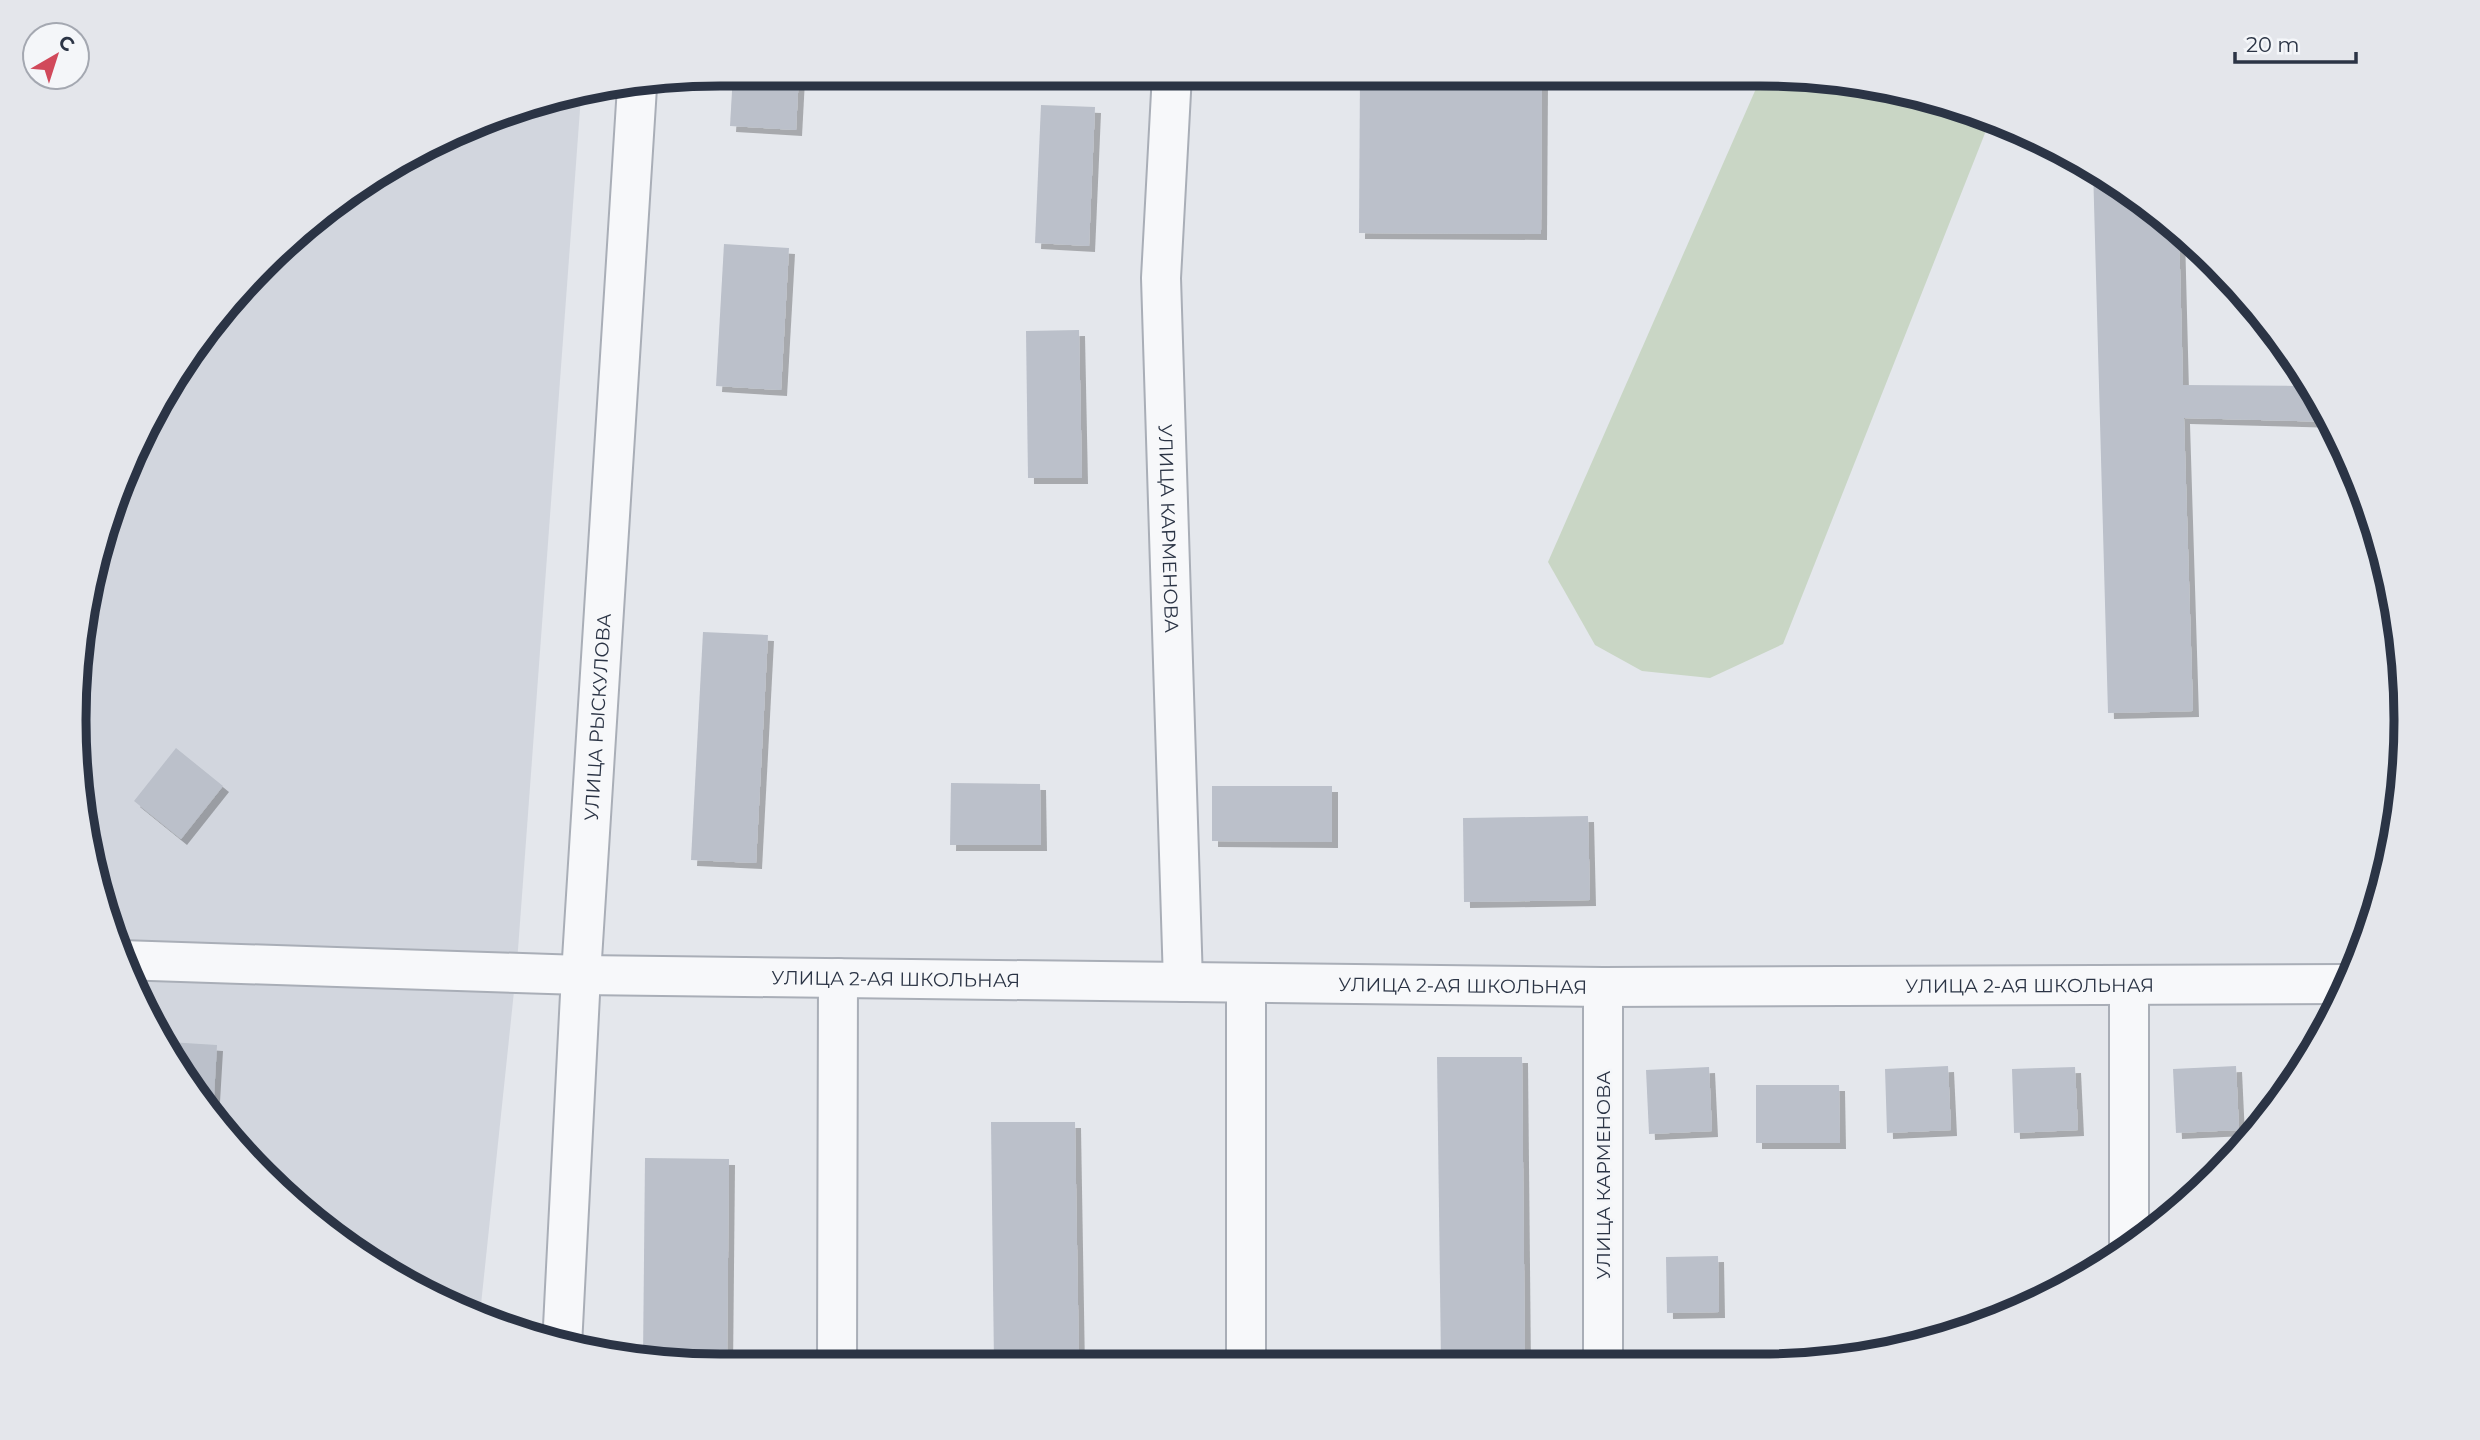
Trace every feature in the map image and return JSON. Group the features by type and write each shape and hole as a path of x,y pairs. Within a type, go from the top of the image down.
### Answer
{"street":[{"name":"УЛИЦА КАРМЕНОВА","path":"1171,86 1161,278 1183,982"},
{"name":"УЛИЦА РЫСКУЛОВА","path":"563,1334 581,975 637,91"},
{"name":"УЛИЦА 2-АЯ ШКОЛЬНАЯ","path":"133,960 581,975 1603,987 2337,984"},
{"path":"837,1354 838,978"},
{"path":"1245,983 1246,1354"},
{"path":"2129,985 2129,1235"},
{"name":"УЛИЦА КАРМЕНОВА","path":"1603,987 1603,1354"}],"shaded area":[{"path":"581,101 517,963 481,1307 403,1269 334,1223 302,1197 243,1138 217,1106 171,1037 134,963 107,884 91,803 87,761 87,679 91,637 107,556 134,477 171,403 217,334 243,302 302,243 334,217 403,171 477,134 516,119"}],"green space":[{"path":"1757,86 1801,87 1884,98 1924,107 1987,128 1783,644 1710,678 1642,671 1595,645 1548,562"}],"building":[{"path":"732,86 798,86 796,130 730,126"},
{"path":"1360,86 1542,86 1541,234 1359,233"},
{"path":"1041,105 1095,107 1089,246 1035,243"},
{"path":"2093,181 2146,217 2179,244 2183,385 2298,386 2319,422 2184,418 2193,711 2108,713"},
{"path":"724,244 789,248 781,390 716,386"},
{"path":"1079,330 1082,478 1028,478 1026,331"},
{"path":"703,632 768,635 756,863 691,860"},
{"path":"176,748 223,786 181,839 134,801"},
{"path":"951,783 1040,784 1041,845 950,845"},
{"path":"1212,786 1332,786 1332,842 1212,841"},
{"path":"1588,816 1590,900 1464,902 1463,818"},
{"path":"174,1042 217,1045 214,1101"},
{"path":"1437,1057 1522,1057 1525,1354 1441,1354"},
{"path":"1948,1066 1951,1130 1887,1133 1885,1069"},
{"path":"2236,1066 2239,1130 2176,1133 2173,1069"},
{"path":"1709,1067 1712,1131 1649,1134 1646,1070"},
{"path":"2075,1067 2078,1130 2014,1133 2012,1069"},
{"path":"1756,1085 1839,1085 1840,1143 1756,1143"},
{"path":"991,1122 1075,1122 1079,1354 994,1354"},
{"path":"645,1158 729,1159 727,1354 643,1350"},
{"path":"1718,1256 1719,1312 1667,1313 1666,1257"}]}
